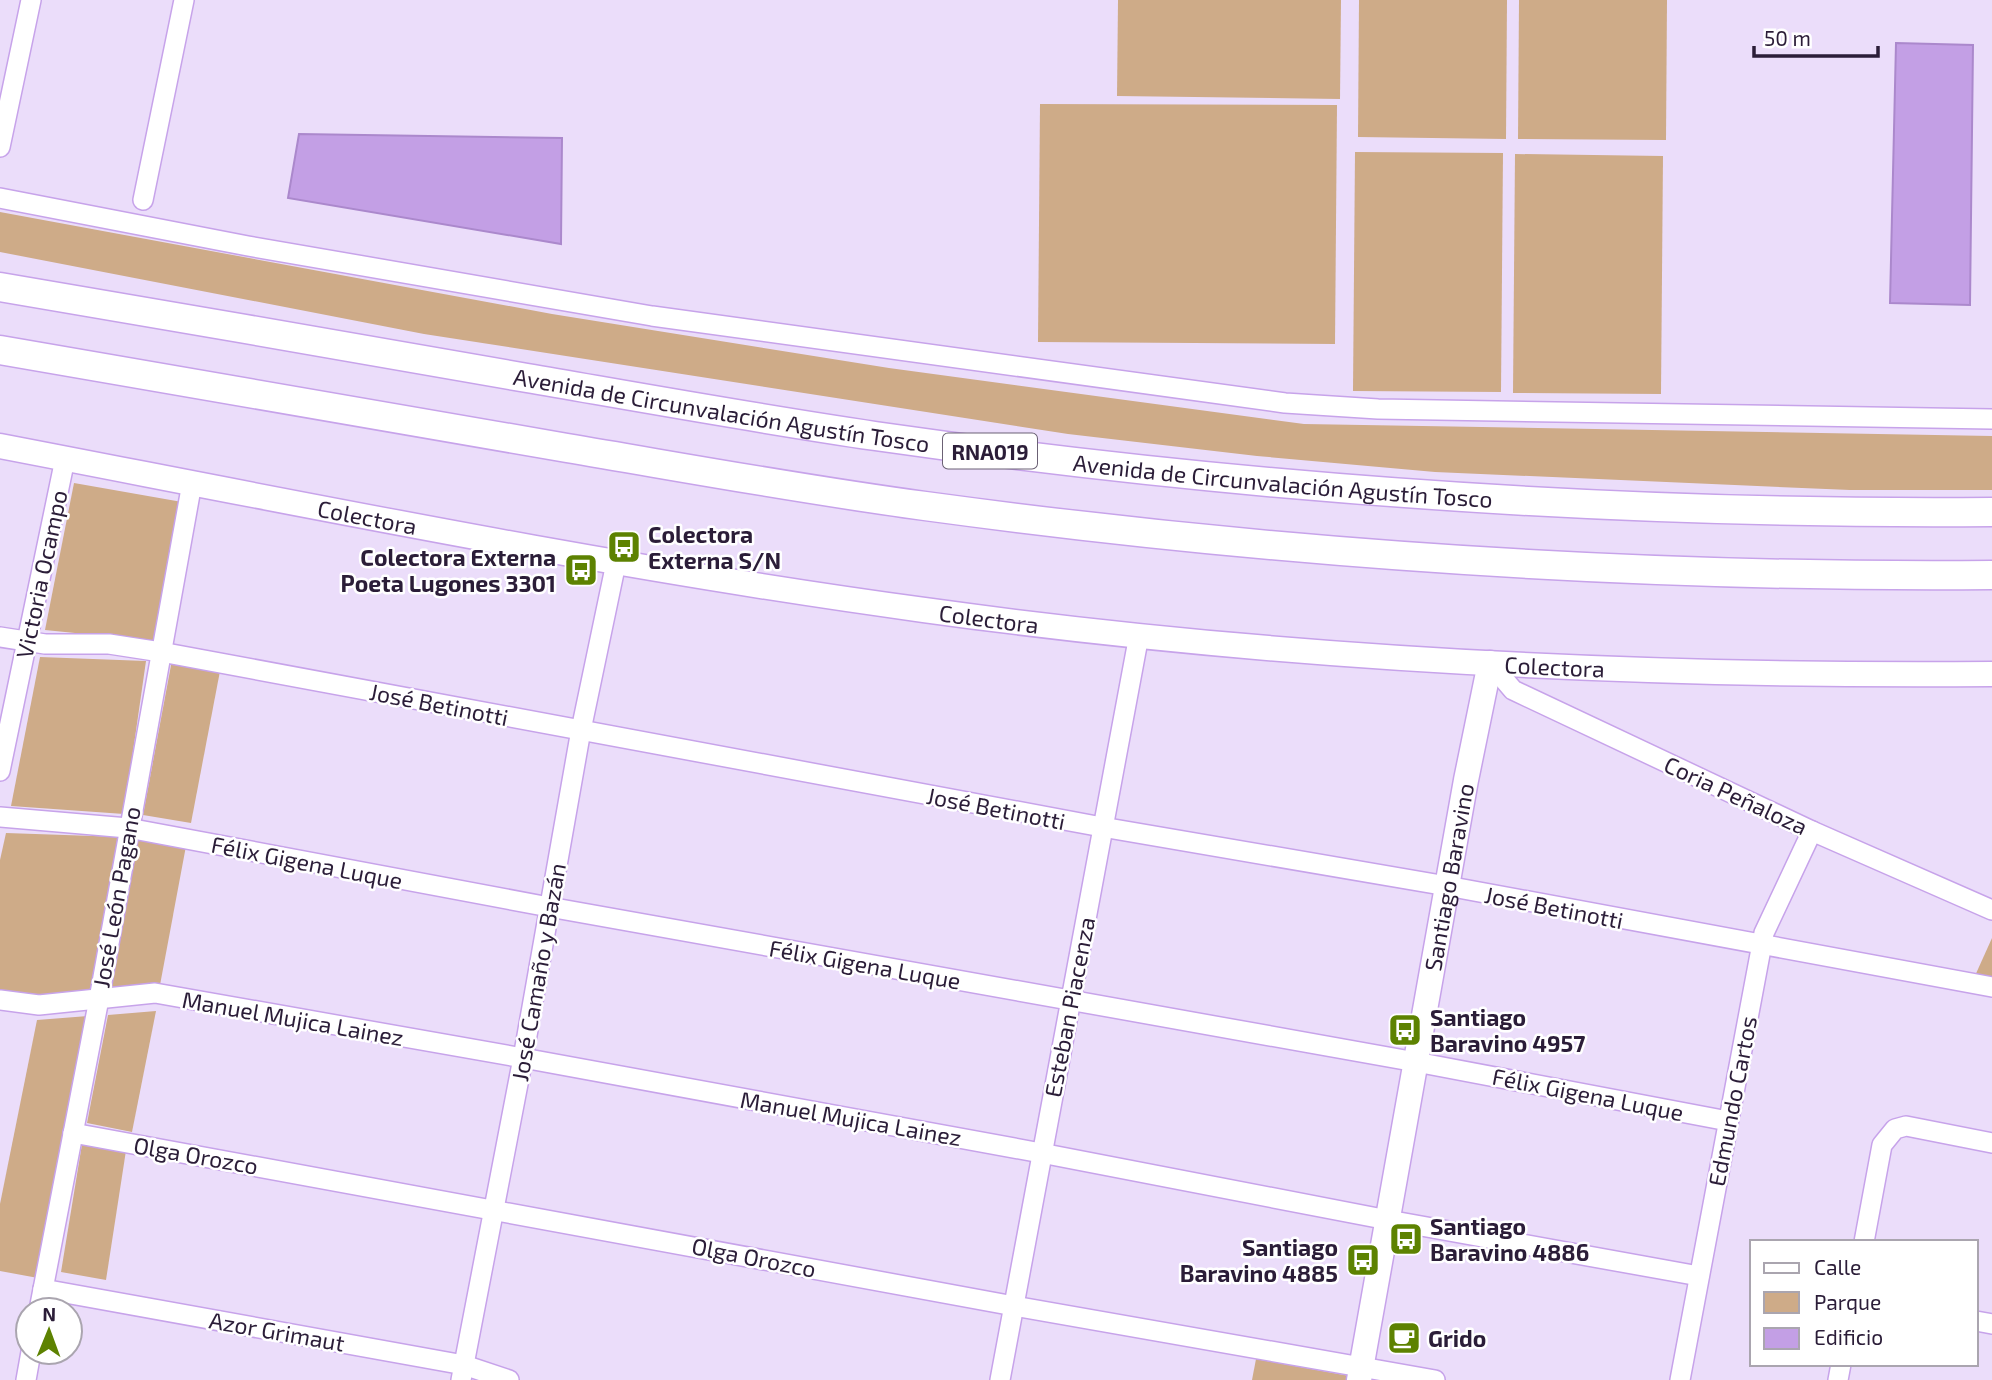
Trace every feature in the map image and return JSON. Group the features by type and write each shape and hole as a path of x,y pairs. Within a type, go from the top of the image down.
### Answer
{"highway":[{"name":"Avenida de Circunvalación Agustín Tosco","path":"0,286 767,419 890,438 1090,463 1500,500 1739,510 1992,512"},
{"path":"0,350 749,479 923,506 1103,528 1281,546 1580,567 1794,574 1992,575"}],"main road":[{"name":"Colectora","path":"0,446 616,563 928,611 1139,635 1490,663 1670,672 1992,674"},
{"name":"Santiago Baravino","path":"1360,1373 1447,886 1490,663"}],"street":[{"path":"0,147 31,0"},
{"path":"144,200 184,0"},
{"path":"0,198 248,246 652,316 1285,403 1378,408 1992,419"},
{"name":"Victoria Ocampo","path":"0,771 65,459"},
{"name":"José León Pagano","path":"42,1296 99,999 192,483"},
{"name":"José Camaño y Bazán","path":"462,1372 523,1058 581,730 616,563"},
{"name":"Esteban Piacenza","path":"1000,1380 1139,635"},
{"name":"José Betinotti","path":"0,637 45,644 109,644 161,652 1102,827 1447,886 1761,946 1992,986"},
{"name":"Coria Peñaloza","path":"1490,663 1513,690 1812,831 1992,910"},
{"name":"Félix Gigena Luque","path":"0,817 128,828 1728,1121"},
{"name":"Edmundo Cartos","path":"1680,1380 1761,946 1768,921 1812,831"},
{"name":"Manuel Mujica Lainez","path":"0,1000 39,1005 155,993 523,1058 1699,1276"},
{"path":"1864,1240 1882,1145 1895,1129 1906,1126 1992,1143"},
{"name":"Olga Orozco","path":"73,1133 493,1208 1360,1373 1435,1380"},
{"name":"Azor Grimaut","path":"43,1289 509,1380"}],"green space":[{"path":"1118,0 1341,0 1340,99 1117,96"},
{"path":"1359,0 1507,0 1506,139 1358,137"},
{"path":"1519,0 1667,0 1666,140 1518,139"},
{"path":"1040,104 1337,105 1335,344 1038,342"},
{"path":"1355,152 1503,153 1501,392 1353,391"},
{"path":"1515,154 1663,156 1661,394 1513,393"},
{"path":"0,212 552,314 889,368 1304,424 1992,436 1992,490 1850,490 1435,472 1257,456 1068,434 424,334 0,252"},
{"path":"74,483 182,502 155,641 45,630"},
{"path":"40,657 146,661 124,814 11,806"},
{"path":"172,660 220,671 191,823 143,815"},
{"path":"6,833 123,837 93,994 38,998 0,991 0,860"},
{"path":"137,838 186,846 160,985 109,987"},
{"path":"1992,938 1992,981 1974,978"},
{"path":"156,1011 132,1132 87,1123 108,1015"},
{"path":"88,1016 38,1278 0,1271 0,1204 37,1020"},
{"path":"83,1138 127,1144 106,1280 61,1272"},
{"path":"1256,1359 1350,1376 1349,1380 1252,1380"}],"building":[{"path":"1896,43 1973,45 1970,305 1890,303"},
{"path":"299,134 562,138 561,244 288,198"}],"place":[{"name":"Colectora Externa S/N","path":"624,547"},
{"name":"Colectora Externa Poeta Lugones 3301","path":"581,570"},
{"name":"Santiago Baravino 4957","path":"1405,1030"},
{"name":"Santiago Baravino 4886","path":"1406,1239"},
{"name":"Santiago Baravino 4885","path":"1363,1260"},
{"name":"Grido","path":"1404,1338"}]}
